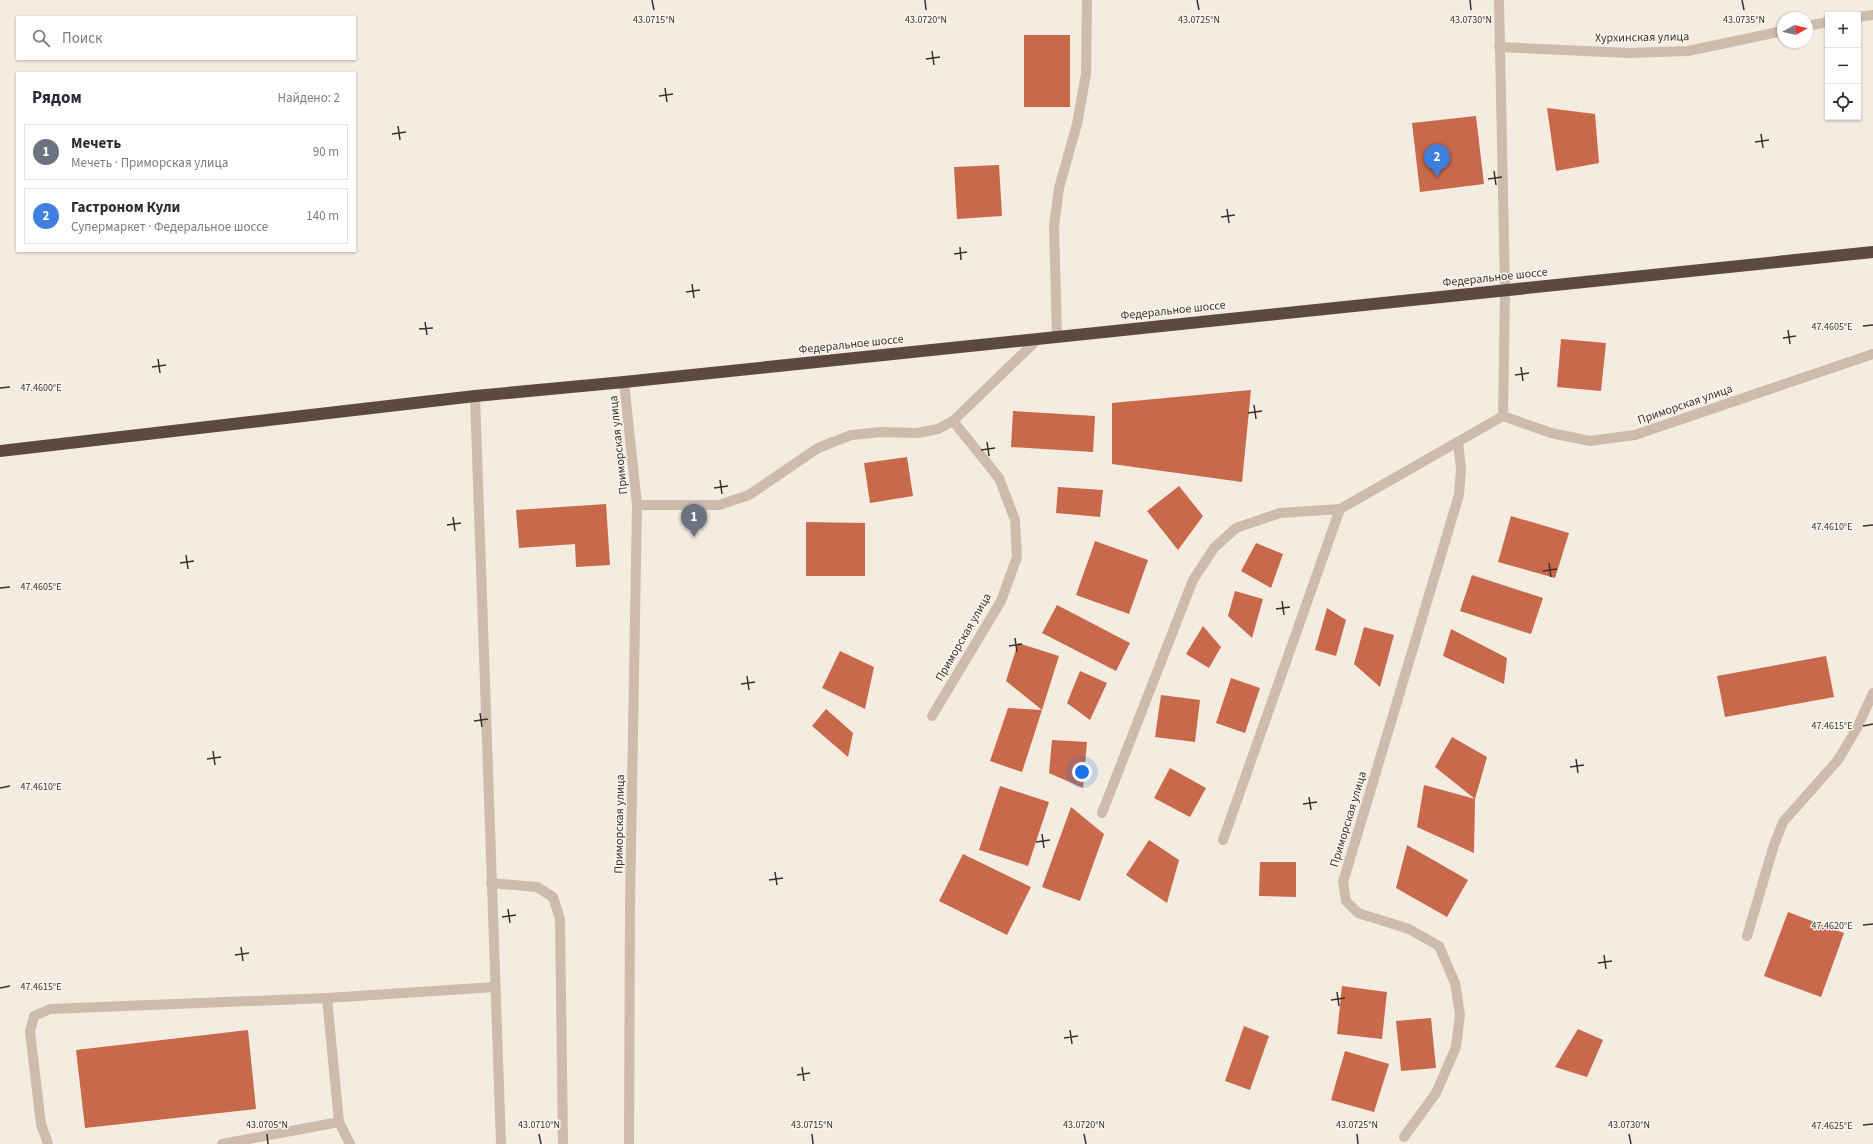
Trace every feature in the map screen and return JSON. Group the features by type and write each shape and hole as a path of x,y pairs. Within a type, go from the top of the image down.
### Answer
{"highway":[{"name":"Федеральное шоссе","path":"0,451 476,396 624,382 1873,252"}],"street":[{"path":"1057,336 1054,226 1059,188 1077,124 1086,74 1087,0"},
{"path":"1102,813 1193,580 1214,548 1236,528 1280,513 1340,509 1502,416 1505,290 1499,0"},
{"path":"1861,17 1873,15"},
{"path":"1813,25 1825,23"},
{"name":"Хурхинская улица","path":"1499,47 1629,53 1688,51 1777,32"},
{"name":"Приморская улица","path":"637,505 719,505 749,495 818,448 851,435 882,432 917,432 938,429 954,421 1039,338"},
{"name":"Приморская улица","path":"1502,416 1551,433 1590,441 1635,436 1873,354"},
{"name":"Приморская улица","path":"624,382 637,505 630,904 629,1144"},
{"path":"476,396 491,883 501,1144"},
{"name":"Приморская улица","path":"932,716 1001,601 1017,558 1015,520 999,478 954,421"},
{"name":"Приморская улица","path":"1404,1137 1436,1093 1456,1047 1460,1015 1455,983 1439,946 1408,929 1358,913 1346,901 1343,882 1459,495 1461,469 1458,442"},
{"path":"1223,840 1340,509"},
{"path":"1747,936 1774,845 1783,822 1838,760 1857,728 1873,693"},
{"path":"491,883 537,887 553,898 560,919 563,1144"},
{"path":"48,1144 41,1124 30,1032 34,1016 50,1009 327,998 495,987"},
{"path":"327,998 340,1122 350,1144"},
{"path":"222,1144 340,1122"}],"building":[{"path":"1024,35 1070,35 1070,107 1024,107"},
{"path":"1547,108 1595,114 1599,163 1556,171"},
{"path":"1476,116 1484,184 1420,192 1412,123"},
{"path":"999,165 1002,216 957,219 954,167"},
{"path":"1561,339 1606,343 1601,391 1557,387"},
{"path":"1251,390 1242,482 1112,464 1112,403"},
{"path":"1013,411 1095,416 1093,452 1011,447"},
{"path":"907,457 913,496 870,503 864,463"},
{"path":"1179,486 1203,516 1178,550 1147,511"},
{"path":"1058,487 1103,490 1100,517 1056,513"},
{"path":"606,504 610,565 576,567 575,544 519,548 516,510"},
{"path":"1511,516 1569,533 1555,578 1498,562"},
{"path":"806,522 865,523 865,576 806,576"},
{"path":"1095,541 1148,560 1129,614 1076,595"},
{"path":"1256,543 1283,554 1271,588 1241,571"},
{"path":"1472,575 1543,598 1531,634 1460,611"},
{"path":"1235,591 1263,599 1252,638 1228,616"},
{"path":"1057,605 1130,643 1116,671 1042,633"},
{"path":"1327,608 1346,620 1336,656 1315,650"},
{"path":"1203,626 1221,647 1209,668 1186,654"},
{"path":"1364,627 1394,635 1380,687 1354,664"},
{"path":"1451,629 1507,658 1504,684 1443,656"},
{"path":"1018,643 1059,656 1042,710 1006,681"},
{"path":"840,651 874,667 865,709 822,688"},
{"path":"1826,656 1834,697 1725,717 1717,676"},
{"path":"1080,671 1107,683 1090,720 1067,703"},
{"path":"1231,678 1260,688 1245,733 1216,723"},
{"path":"1161,695 1200,700 1195,742 1155,737"},
{"path":"1008,708 1042,710 1022,772 990,761"},
{"path":"826,709 853,733 848,757 812,726"},
{"path":"1452,737 1487,757 1475,799 1435,767"},
{"path":"1052,740 1087,742 1083,788 1049,773"},
{"path":"1170,768 1206,788 1190,817 1154,798"},
{"path":"1424,785 1475,799 1474,853 1417,827"},
{"path":"1000,786 1049,802 1028,866 979,850"},
{"path":"1071,807 1104,834 1080,901 1042,887"},
{"path":"1149,840 1179,860 1167,903 1126,875"},
{"path":"1407,845 1468,880 1447,917 1396,888"},
{"path":"963,854 1031,887 1007,935 939,901"},
{"path":"1260,862 1296,862 1296,897 1259,896"},
{"path":"1788,912 1844,933 1821,997 1764,976"},
{"path":"1342,986 1387,992 1382,1039 1337,1034"},
{"path":"1431,1018 1436,1068 1401,1071 1396,1021"},
{"path":"1244,1026 1269,1036 1250,1090 1225,1081"},
{"path":"1578,1029 1603,1040 1587,1077 1555,1067"},
{"path":"248,1030 256,1109 85,1128 76,1050"},
{"path":"1345,1051 1389,1064 1374,1112 1331,1100"}],"place":[{"name":"Гастроном Кули","path":"1437,177"},
{"name":"Мечеть","path":"694,537"}]}
